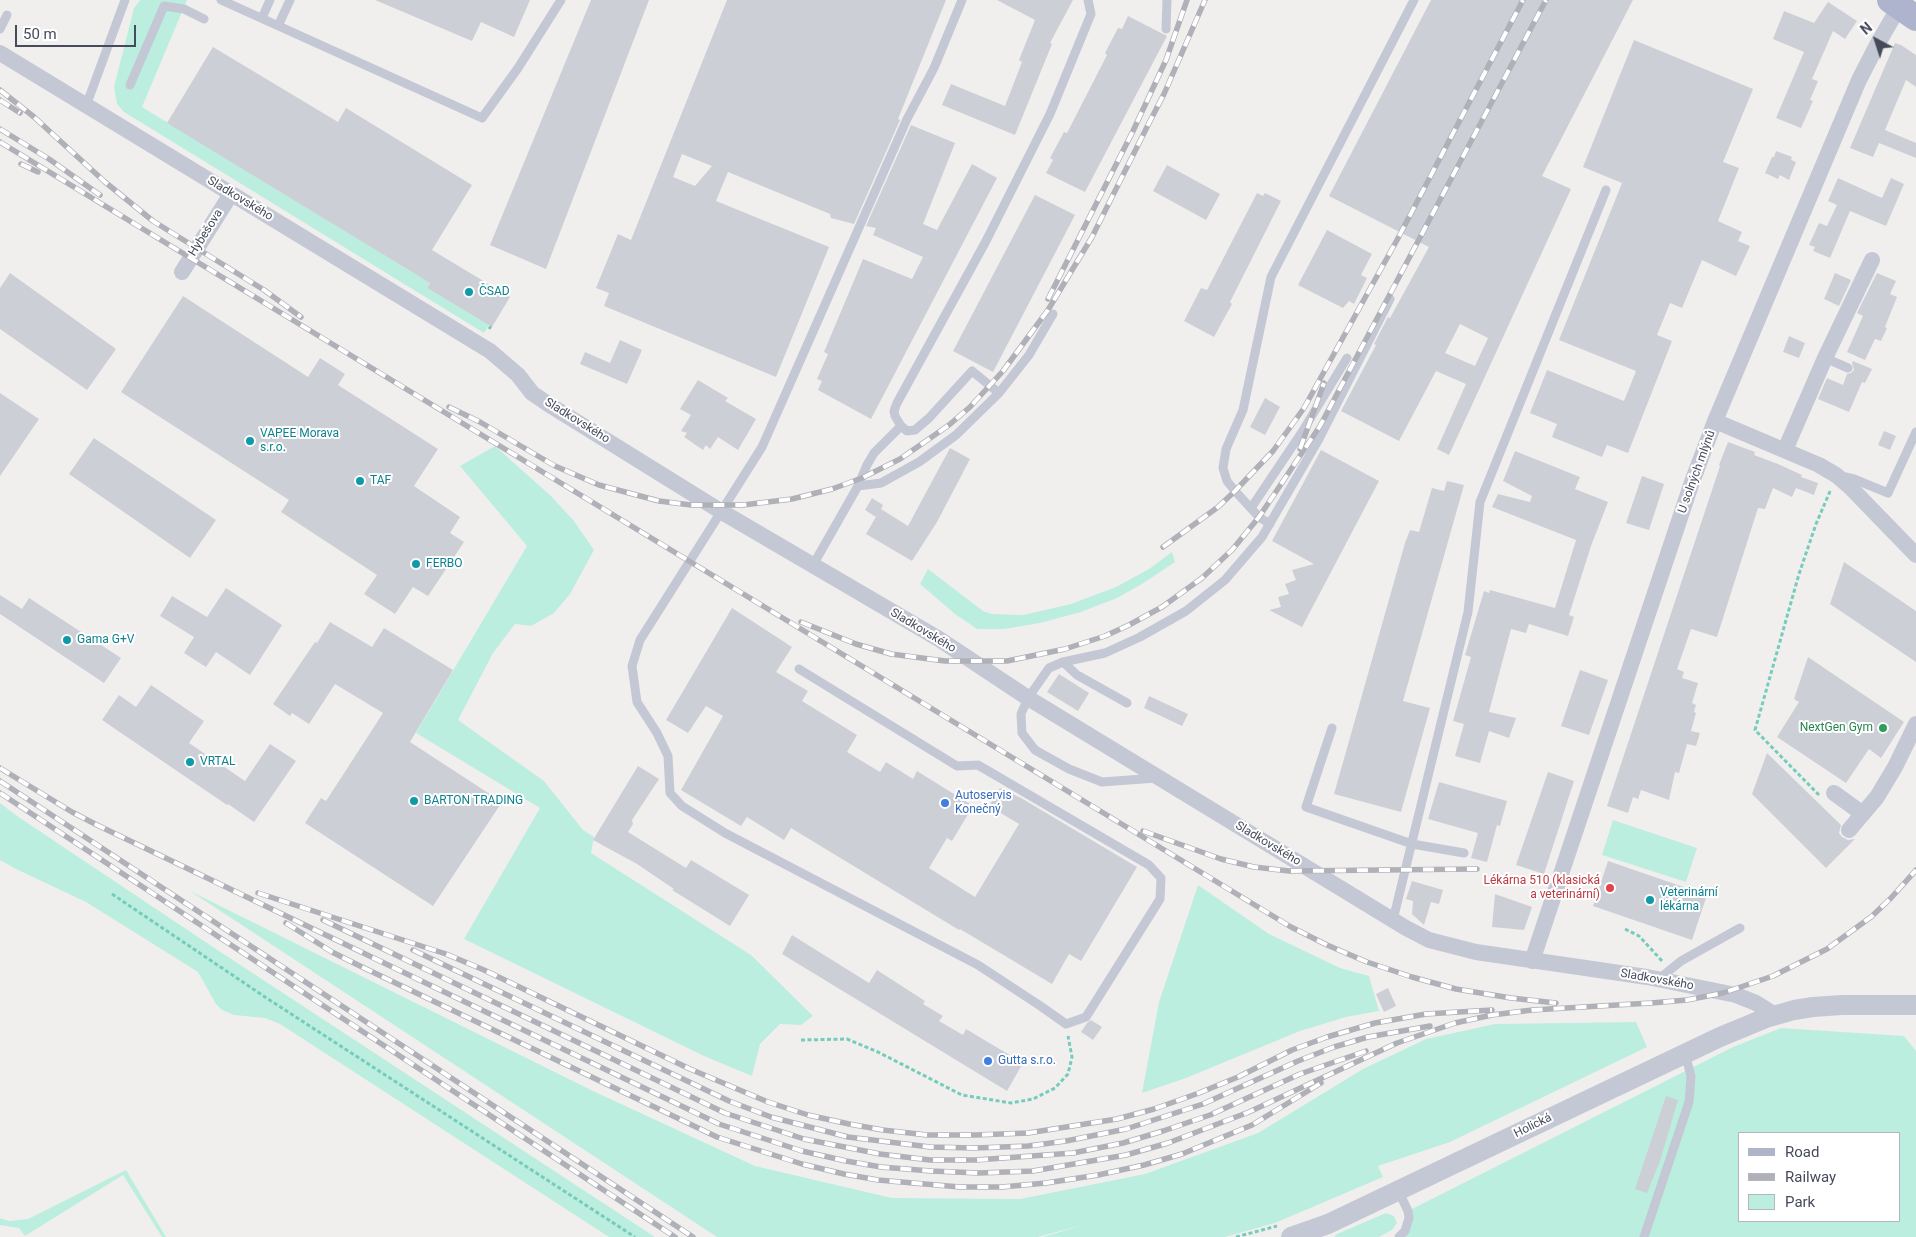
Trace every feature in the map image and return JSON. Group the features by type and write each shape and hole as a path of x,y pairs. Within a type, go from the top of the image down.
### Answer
{"street":[{"name":"U solných mlýnů","path":"1532,961 1689,491 1715,421 1844,113 1877,45 1902,6"},
{"name":"Sladkovského","path":"0,53 490,351 518,375 532,393 722,512 939,639 1028,698 1429,940 1476,952 1532,961 1664,975 1745,998 1775,1015"},
{"name":"Hybešova","path":"182,272 231,194"},
{"path":"1785,450 1825,358 1872,260"},
{"path":"1715,421 1785,450 1830,472 1850,487 1916,555"},
{"path":"1849,830 1877,797 1916,724"},
{"path":"1829,796 1863,814"},
{"path":"1775,1015 1813,1007 1842,1005 1916,1006"},
{"name":"Holická","path":"1292,1237 1328,1224 1684,1053 1775,1015"}],"lane":[{"path":"86,106 125,0"},
{"path":"221,0 234,2 278,26 482,118 518,68 561,0"},
{"path":"262,18 270,0"},
{"path":"278,26 290,0"},
{"path":"799,669 957,766 978,766 1149,865 1161,878 1160,899 1086,1017 1066,1024 978,965 725,833 682,806 670,793 668,756 657,733 637,702 632,666 640,640 762,447 907,119 934,68 962,0"},
{"path":"999,393 972,371 921,426 911,432 901,426 895,416 897,403 986,241 1050,114 1091,14 1088,0"},
{"path":"1166,29 1167,0"},
{"path":"1270,524 1259,517 1227,481 1223,468 1226,449 1244,410 1271,277 1414,0"},
{"path":"130,84 164,6 184,9 204,19"},
{"path":"0,28 7,16"},
{"path":"1393,920 1468,612 1480,502 1606,190"},
{"path":"1159,778 1102,782 1069,769 1035,750 1022,733 1021,714 1028,698 1049,668 1063,662 1105,652 1140,637 1186,611 1225,580 1262,538 1319,439 1390,299"},
{"path":"858,486 881,483 919,462 956,435 999,393 1029,355 1053,314"},
{"path":"1251,508 1302,432 1347,358"},
{"path":"1825,358 1848,368"},
{"path":"813,565 858,486 874,453 901,426"},
{"path":"1830,472 1854,478 1888,493 1916,432"},
{"path":"1063,662 1076,675 1126,703"},
{"path":"1332,728 1306,808 1412,844 1464,852"},
{"path":"1664,975 1740,928"},
{"path":"1644,1237 1689,1102 1691,1076 1684,1053"},
{"path":"1398,1190 1408,1211 1409,1218 1408,1226 1399,1237"}],"path":[{"path":"1829,796 1755,730 1799,574 1832,485 1822,478 1830,472"},
{"path":"112,894 265,997 635,1237"},
{"path":"1625,929 1639,936 1664,975"},
{"path":"801,1040 846,1039 878,1052 962,1096 1011,1103 1033,1099 1055,1088 1068,1074 1072,1057 1066,1024"}],"green space":[{"path":"140,0 187,0 142,107 418,274 430,282 427,288 489,325 484,333 124,112 117,104 114,87 134,8"},
{"path":"495,446 551,496 574,521 594,550 570,594 554,613 531,626 515,624 493,653 458,720 544,781 583,830 594,837 591,853 751,955 813,1016 801,1025 780,1024 760,1044 752,1076 704,1056 464,939 540,808 416,733 527,546 460,466"},
{"path":"1172,552 1175,562 1117,598 1081,612 1040,623 1004,629 977,629 955,614 920,584 928,569 983,611 992,614 1023,615 1071,604 1116,587 1149,569"},
{"path":"0,803 213,947 655,1237 609,1237 280,1024 265,1018 234,1015 222,1010 216,1004 198,972 86,902 0,860"},
{"path":"1613,820 1697,848 1686,882 1602,855"},
{"path":"1198,885 1269,934 1340,968 1369,976 1379,1011 1346,1017 1300,1031 1186,1078 1142,1093 1159,1002"},
{"path":"190,891 593,1091 755,1166 892,1198 1020,1199 1145,1174 1258,1133 1363,1069 1426,1039 1495,1024 1636,1022 1647,1047 1450,1142 1378,1166 1383,1177 1275,1223 1225,1237 1043,1237 1083,1225 1038,1237 717,1237"},
{"path":"1781,1028 1904,1036 1916,1051 1916,1237 1399,1237 1408,1211 1733,1047"},
{"path":"126,1170 166,1237 162,1237 123,1175 25,1236 19,1228 0,1225 0,1218 9,1221 28,1219"},
{"path":"1386,1213 1394,1216 1397,1223 1392,1230 1379,1237 1334,1237 1337,1234"}],"building":[{"path":"375,0 530,0 514,37 481,22 472,41"},
{"path":"591,0 649,0 546,269 490,245"},
{"path":"727,0 946,0 898,119 900,120 854,224 831,218 830,214 728,172 716,201 829,247 776,377 604,306 609,293 596,288 618,234 631,240","holes":["682,154 712,166 695,186 673,177"]},
{"path":"997,0 1073,0 1050,43 1052,44 1015,135 942,105 951,84 1005,106 1022,62 1019,60 1035,20"},
{"path":"1431,0 1633,0 1542,176 1571,189 1449,455 1437,449 1466,384 1436,371 1399,441 1341,411 1376,345 1374,344 1388,317 1390,318 1429,247 1329,196","holes":["1460,324 1488,338 1475,366 1445,353"]},
{"path":"1828,2 1857,21 1845,39 1833,31 1812,79 1818,81 1810,100 1813,101 1801,128 1776,118 1804,52 1773,39 1784,11 1814,23"},
{"path":"1128,16 1167,36 1085,192 1046,173 1053,160 1050,158 1064,132 1067,133 1107,55 1105,53 1118,28 1122,29"},
{"path":"1634,40 1753,89 1723,162 1739,168 1718,221 1742,232 1738,241 1750,246 1736,276 1702,260 1682,308 1670,303 1657,335 1672,341 1628,453 1607,445 1602,457 1552,437 1557,424 1530,413 1547,370 1624,401 1636,371 1559,340 1622,183 1583,167"},
{"path":"1895,43 1916,55 1916,87 1906,80 1885,130 1916,143 1916,158 1879,143 1873,157 1850,148"},
{"path":"213,47 338,122 346,108 472,185 432,250 510,297 492,327 427,288 430,283 167,123"},
{"path":"911,125 955,143 923,224 937,230 972,164 997,178 871,419 818,390 822,381 817,379 828,354 824,352 863,259 912,279 923,257 873,235 876,228 866,226"},
{"path":"1776,151 1792,157 1791,160 1796,162 1789,180 1780,175 1778,179 1765,173"},
{"path":"1167,165 1220,194 1206,220 1153,191"},
{"path":"1838,178 1882,198 1891,178 1904,184 1886,226 1850,211 1830,258 1813,251 1815,247 1809,245 1819,223 1827,226 1837,205 1828,201"},
{"path":"1257,193 1263,196 1265,193 1281,201 1230,302 1232,304 1214,337 1184,321 1201,288 1207,290"},
{"path":"1035,195 1075,215 993,372 953,351"},
{"path":"1327,230 1372,254 1361,275 1367,278 1354,304 1349,301 1343,308 1298,285"},
{"path":"10,273 116,349 87,390 0,329 0,288"},
{"path":"1835,273 1851,280 1839,306 1824,299"},
{"path":"1877,273 1896,281 1890,294 1897,297 1881,341 1875,339 1865,360 1847,352 1863,316 1857,313"},
{"path":"183,296 308,377 320,358 345,374 338,385 438,449 414,486 460,517 450,533 464,542 428,596 413,587 395,614 364,594 377,575 281,512 289,500 121,392"},
{"path":"1789,336 1805,343 1799,358 1783,352"},
{"path":"620,340 642,350 627,384 580,364 585,352 610,363"},
{"path":"1853,361 1872,369 1865,383 1862,382 1849,412 1818,399 1827,378 1843,385 1847,374 1854,370"},
{"path":"698,380 728,398 725,401 756,419 738,450 718,437 710,449 706,445 703,450 684,437 687,433 681,431 691,415 680,409"},
{"path":"0,393 39,419 0,476"},
{"path":"1265,398 1280,407 1265,435 1250,427"},
{"path":"1884,431 1896,436 1890,450 1878,445"},
{"path":"94,438 216,520 190,558 69,474"},
{"path":"1728,442 1755,452 1754,455 1818,483 1814,495 1796,488 1792,497 1773,488 1765,509 1758,508 1717,637 1691,629 1677,669 1684,672 1682,678 1698,683 1692,703 1696,705 1694,712 1696,713 1691,731 1700,733 1696,746 1687,744 1679,773 1675,772 1669,800 1641,790 1638,799 1633,797 1628,813 1607,806"},
{"path":"950,448 970,459 937,522 912,561 866,534 876,517 865,510 872,498 883,505 881,509 908,526"},
{"path":"1321,450 1379,481 1302,627 1269,610 1281,607 1278,597 1289,594 1285,584 1296,580 1292,570 1314,564 1272,541"},
{"path":"1515,451 1580,477 1575,489 1608,502 1591,546 1569,615 1574,617 1568,636 1529,624 1526,633 1511,629 1489,712 1516,718 1509,738 1489,731 1480,763 1455,756 1464,724 1453,721 1471,657 1465,655 1484,591 1489,593 1490,590 1555,608 1576,540 1492,507 1498,494 1530,502 1532,496 1503,481"},
{"path":"1642,476 1664,484 1649,530 1626,523"},
{"path":"1447,481 1464,485 1403,701 1430,708 1401,812 1334,794 1405,543 1410,530 1419,532 1432,488 1444,491"},
{"path":"1844,562 1916,611 1916,662 1830,604"},
{"path":"226,588 282,625 250,675 216,652 206,667 184,653 194,637 160,616 172,596 207,617"},
{"name":"Gama G+V","path":"0,595 22,609 29,598 121,658 104,683 0,614"},
{"path":"732,608 792,647 776,672 808,691 802,701 857,735 847,752 880,772 886,762 913,779 917,771 973,806 952,841 947,838 929,868 975,897 1019,824 989,806 1000,788 1021,798 1137,867 1081,961 1069,954 1052,984 791,828 784,840 747,817 741,826 681,790 723,716 706,706 688,733 666,720"},
{"path":"330,622 372,647 384,628 453,670 410,742 502,802 433,906 305,823 321,798 326,801 383,713 335,684 309,724 292,713 290,716 273,704"},
{"path":"1808,657 1904,722 1881,758 1869,749 1846,783 1777,737 1799,702 1794,699"},
{"path":"1580,670 1608,680 1589,735 1561,726"},
{"path":"1059,674 1089,693 1078,711 1047,692"},
{"name":"VRTAL","path":"151,685 204,721 189,743 245,781 270,744 296,761 254,822 102,720 119,695 136,707"},
{"path":"1149,696 1188,714 1182,726 1144,708"},
{"path":"1767,753 1841,825 1839,833 1842,837 1848,840 1855,839 1826,868 1752,794"},
{"path":"638,766 659,779 632,820 633,824 628,832 686,868 691,860 749,895 730,926 672,890 674,889 637,864 593,840"},
{"path":"1548,772 1574,781 1544,874 1516,865"},
{"path":"1439,782 1507,801 1500,826 1497,825 1487,862 1471,858 1478,833 1428,819"},
{"name":"Veterinární lékárna","path":"1608,861 1707,895 1692,940 1593,906"},
{"path":"1412,881 1443,890 1439,904 1431,902 1424,925 1412,914 1413,901 1406,899"},
{"path":"1495,894 1532,907 1524,930 1492,927"},
{"path":"792,935 869,983 877,970 925,1001 923,1004 943,1016 939,1021 963,1035 966,1029 1023,1063 1007,1091 782,954"},
{"path":"1388,988 1396,1006 1384,1012 1376,994"},
{"path":"1091,1020 1102,1027 1093,1040 1081,1032"},
{"path":"1666,1096 1678,1100 1660,1161 1647,1193 1635,1189"}],"railway":[{"path":"1048,299 1133,131 1166,60 1187,0"},
{"path":"449,407 480,422 555,466 599,485 659,501 691,505 743,505 792,499 832,489 862,478 900,459 949,425 970,407 1003,371 1048,310 1092,237 1164,94 1205,0"},
{"path":"1163,547 1218,507 1235,491 1273,451 1304,408 1397,240 1523,0"},
{"path":"801,622 856,644 891,654 945,661 1007,661 1065,649 1105,636 1162,607 1202,578 1232,550 1259,517 1320,426 1546,0"},
{"path":"0,90 34,117 105,182 153,221 264,290 301,317"},
{"path":"0,100 20,113"},
{"path":"0,129 49,159 100,195"},
{"path":"0,142 1291,927 1367,962 1412,977 1456,989 1556,1003"},
{"path":"21,164 38,172"},
{"path":"1300,449 1324,383"},
{"path":"0,768 97,825 719,1124 802,1151 846,1161 881,1167 931,1171 979,1173 1033,1171 1126,1155 1168,1143 1249,1112 1397,1043 1455,1023 1492,1015 1532,1010 1687,1000 1723,993 1773,976 1827,949 1871,917 1916,870"},
{"path":"0,781 693,1237"},
{"path":"0,793 675,1237"},
{"path":"1143,831 1221,859 1254,867 1289,871 1477,869"},
{"path":"258,893 446,954 484,970 690,1069 768,1102 808,1115 849,1124 927,1135 1028,1133 1117,1119 1154,1109 1199,1093 1238,1077 1292,1050 1327,1037 1375,1023 1426,1014 1492,1010"},
{"path":"323,920 725,1113 804,1139 880,1154 930,1160 976,1160 1073,1153 1123,1143 1210,1115 1300,1074 1366,1051"},
{"path":"286,923 332,952 358,965 717,1137 802,1164 878,1180 960,1187 1002,1187 1098,1175 1144,1165 1182,1154 1252,1125 1321,1083"},
{"path":"413,950 729,1101 771,1117 848,1137 930,1147 1028,1146 1066,1141 1126,1129 1203,1104 1298,1061 1334,1047 1368,1037 1430,1026"}],"place":[{"name":"ČSAD","path":"469,292"},
{"name":"VAPEE Morava s.r.o.","path":"250,441"},
{"name":"TAF","path":"360,481"},
{"name":"FERBO","path":"416,564"},
{"name":"Gama G+V","path":"67,640"},
{"name":"NextGen Gym","path":"1883,728"},
{"name":"VRTAL","path":"190,762"},
{"name":"BARTON TRADING","path":"414,801"},
{"name":"Autoservis Konečný","path":"945,803"},
{"name":"Lékárna 510 (klasická a veterinární)","path":"1610,888"},
{"name":"Veterinární lékárna","path":"1650,900"},
{"name":"Gutta s.r.o.","path":"988,1061"}]}
